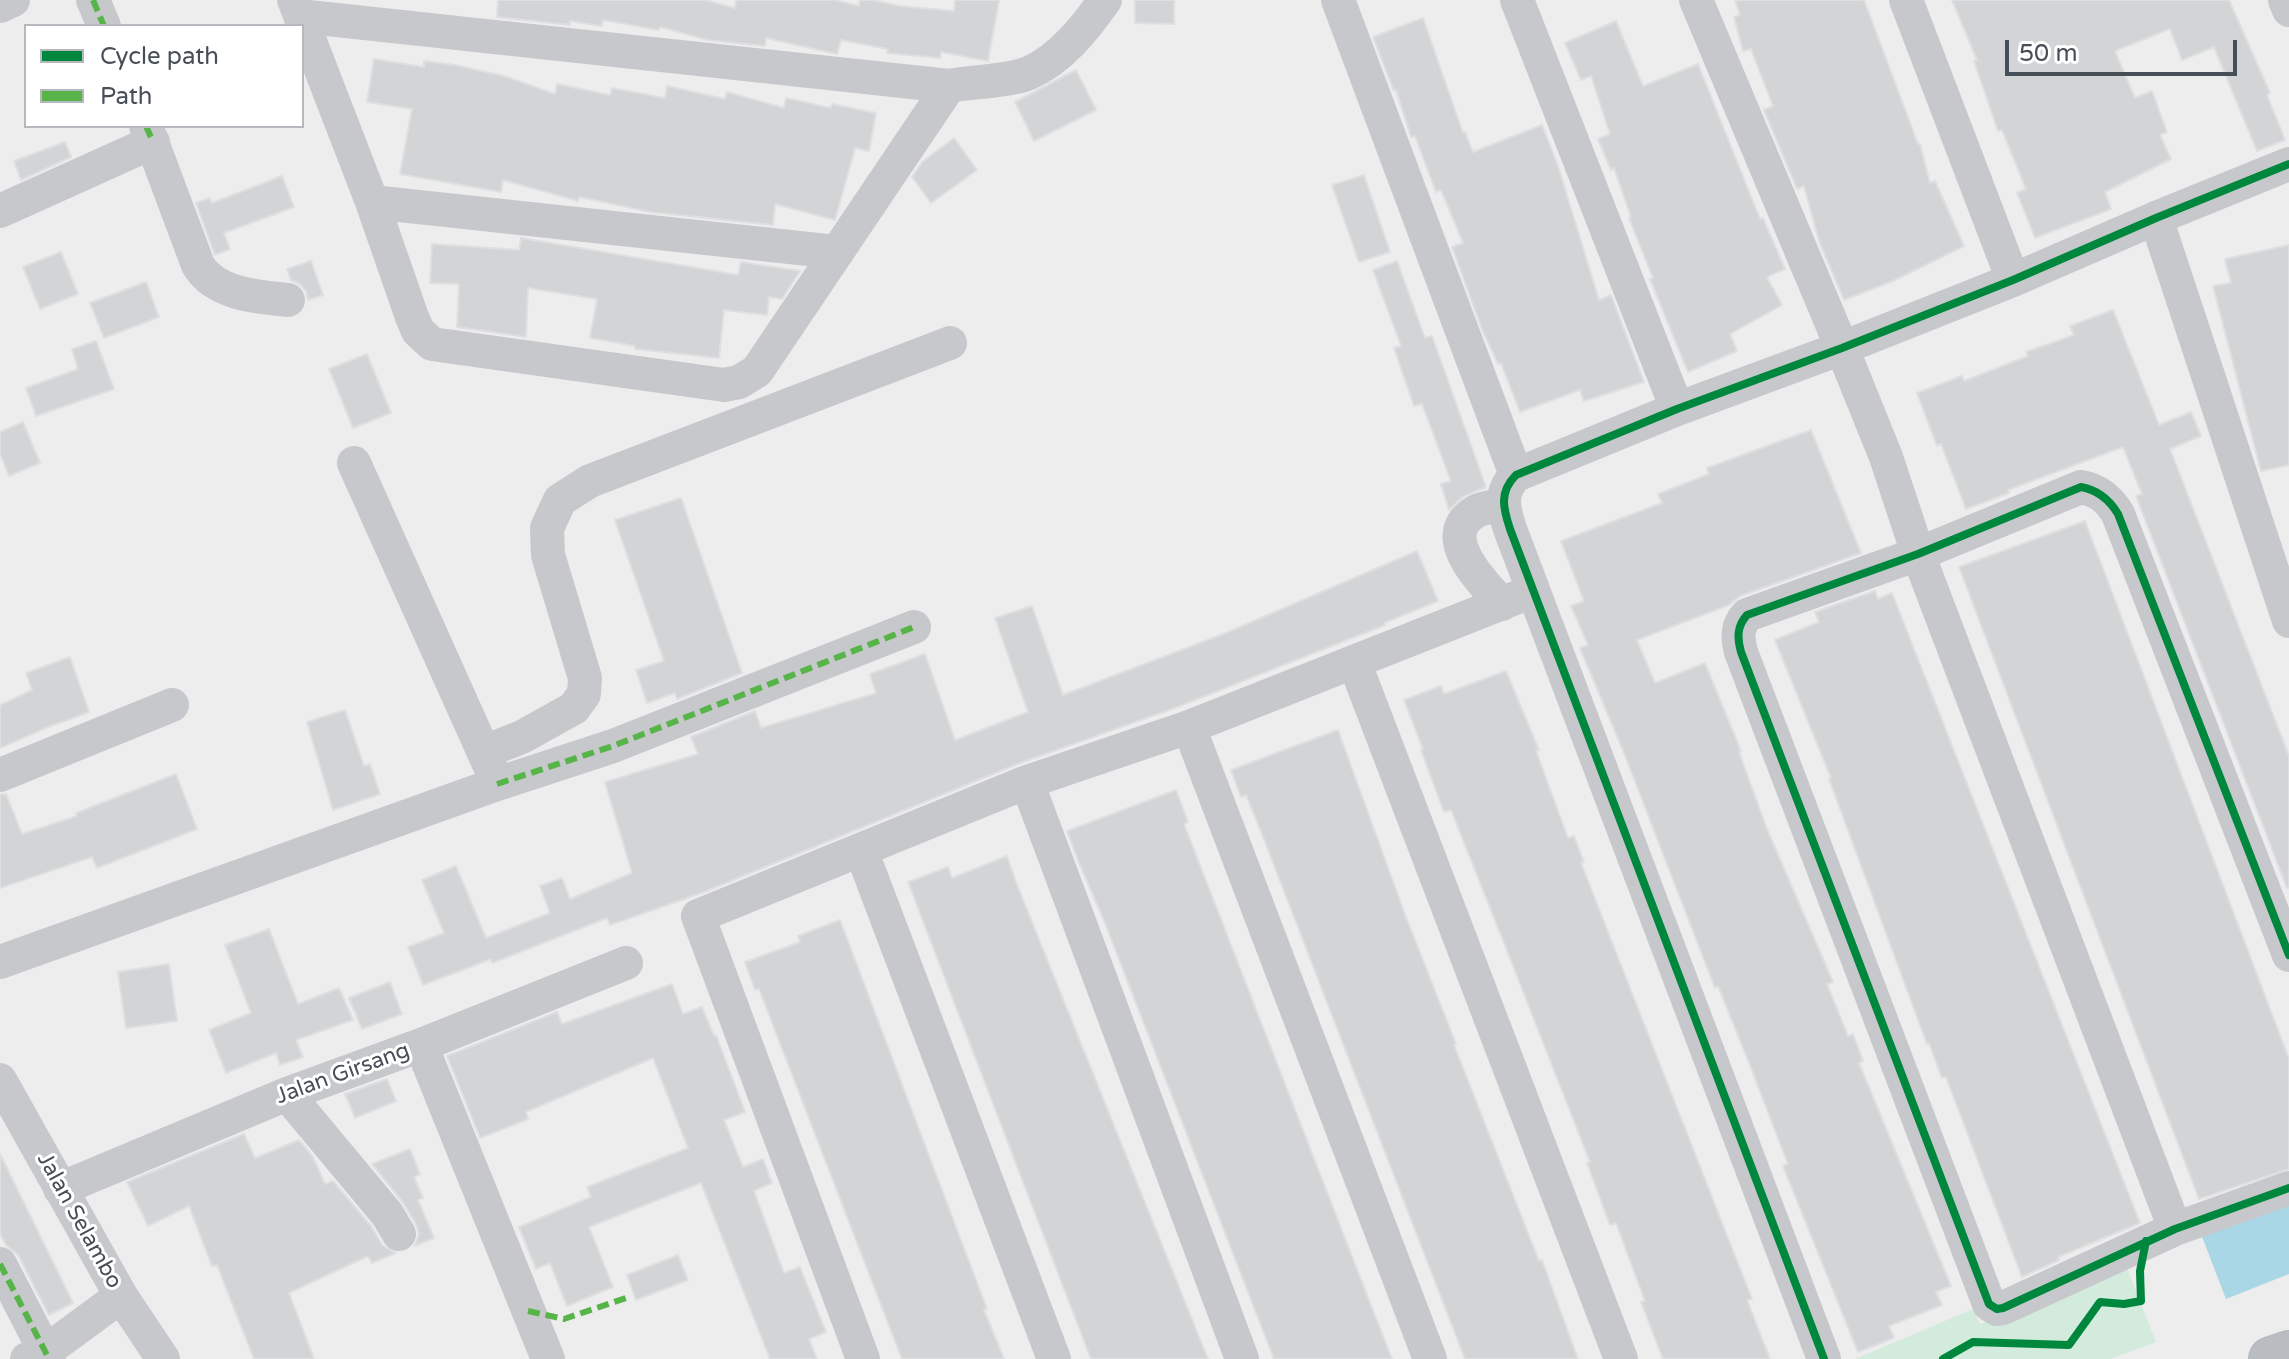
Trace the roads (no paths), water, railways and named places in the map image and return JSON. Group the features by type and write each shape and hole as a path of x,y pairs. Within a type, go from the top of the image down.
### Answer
{"highway":[{"path":"2271,1359 2289,1353"}],"street":[{"path":"0,6 13,0"},
{"path":"93,0 103,24"},
{"path":"297,8 949,86 1027,74 1046,63 1079,35 1105,0"},
{"path":"1338,0 1509,490 1533,591 1824,1359"},
{"path":"1517,0 1677,409"},
{"path":"1696,0 1886,457 1918,554 2175,1229"},
{"path":"1906,0 2013,280"},
{"path":"2285,0 2289,10"},
{"path":"304,26 418,331 432,344 724,385 739,382 757,371 949,86"},
{"path":"0,211 150,134 205,277 224,288 288,300"},
{"path":"1502,604 1470,568 1460,536 1464,523 1473,513 1509,490 1677,409 2013,280 2289,164"},
{"path":"372,202 836,252"},
{"path":"2156,218 2289,621"},
{"path":"486,751 522,737 574,708 584,694 585,678 548,555 547,528 560,500 590,481 950,343"},
{"path":"354,463 486,751 497,784"},
{"path":"2289,955 2118,514 2100,494 2081,487 1918,554 1747,615 1739,628 1741,652 1989,1304 1997,1309 2003,1308 2175,1229 2289,1188"},
{"path":"863,1359 698,916 1027,782 1189,727 1355,664 1533,591"},
{"path":"0,962 497,784 613,746 914,627"},
{"path":"1355,664 1621,1359"},
{"path":"0,775 172,705"},
{"path":"1189,727 1430,1359"},
{"path":"1027,782 1242,1359"},
{"path":"861,850 1054,1359"},
{"name":"Jalan Girsang","path":"60,1189 287,1094 421,1045 626,963"},
{"path":"421,1045 548,1359"},
{"name":"Jalan Selambo","path":"0,1080 121,1296 163,1359"},
{"path":"287,1094 387,1214 399,1234"},
{"path":"0,1264 40,1357 121,1296"}],"water":[{"path":"2289,1199 2289,1274 2226,1299 2201,1234"}]}
